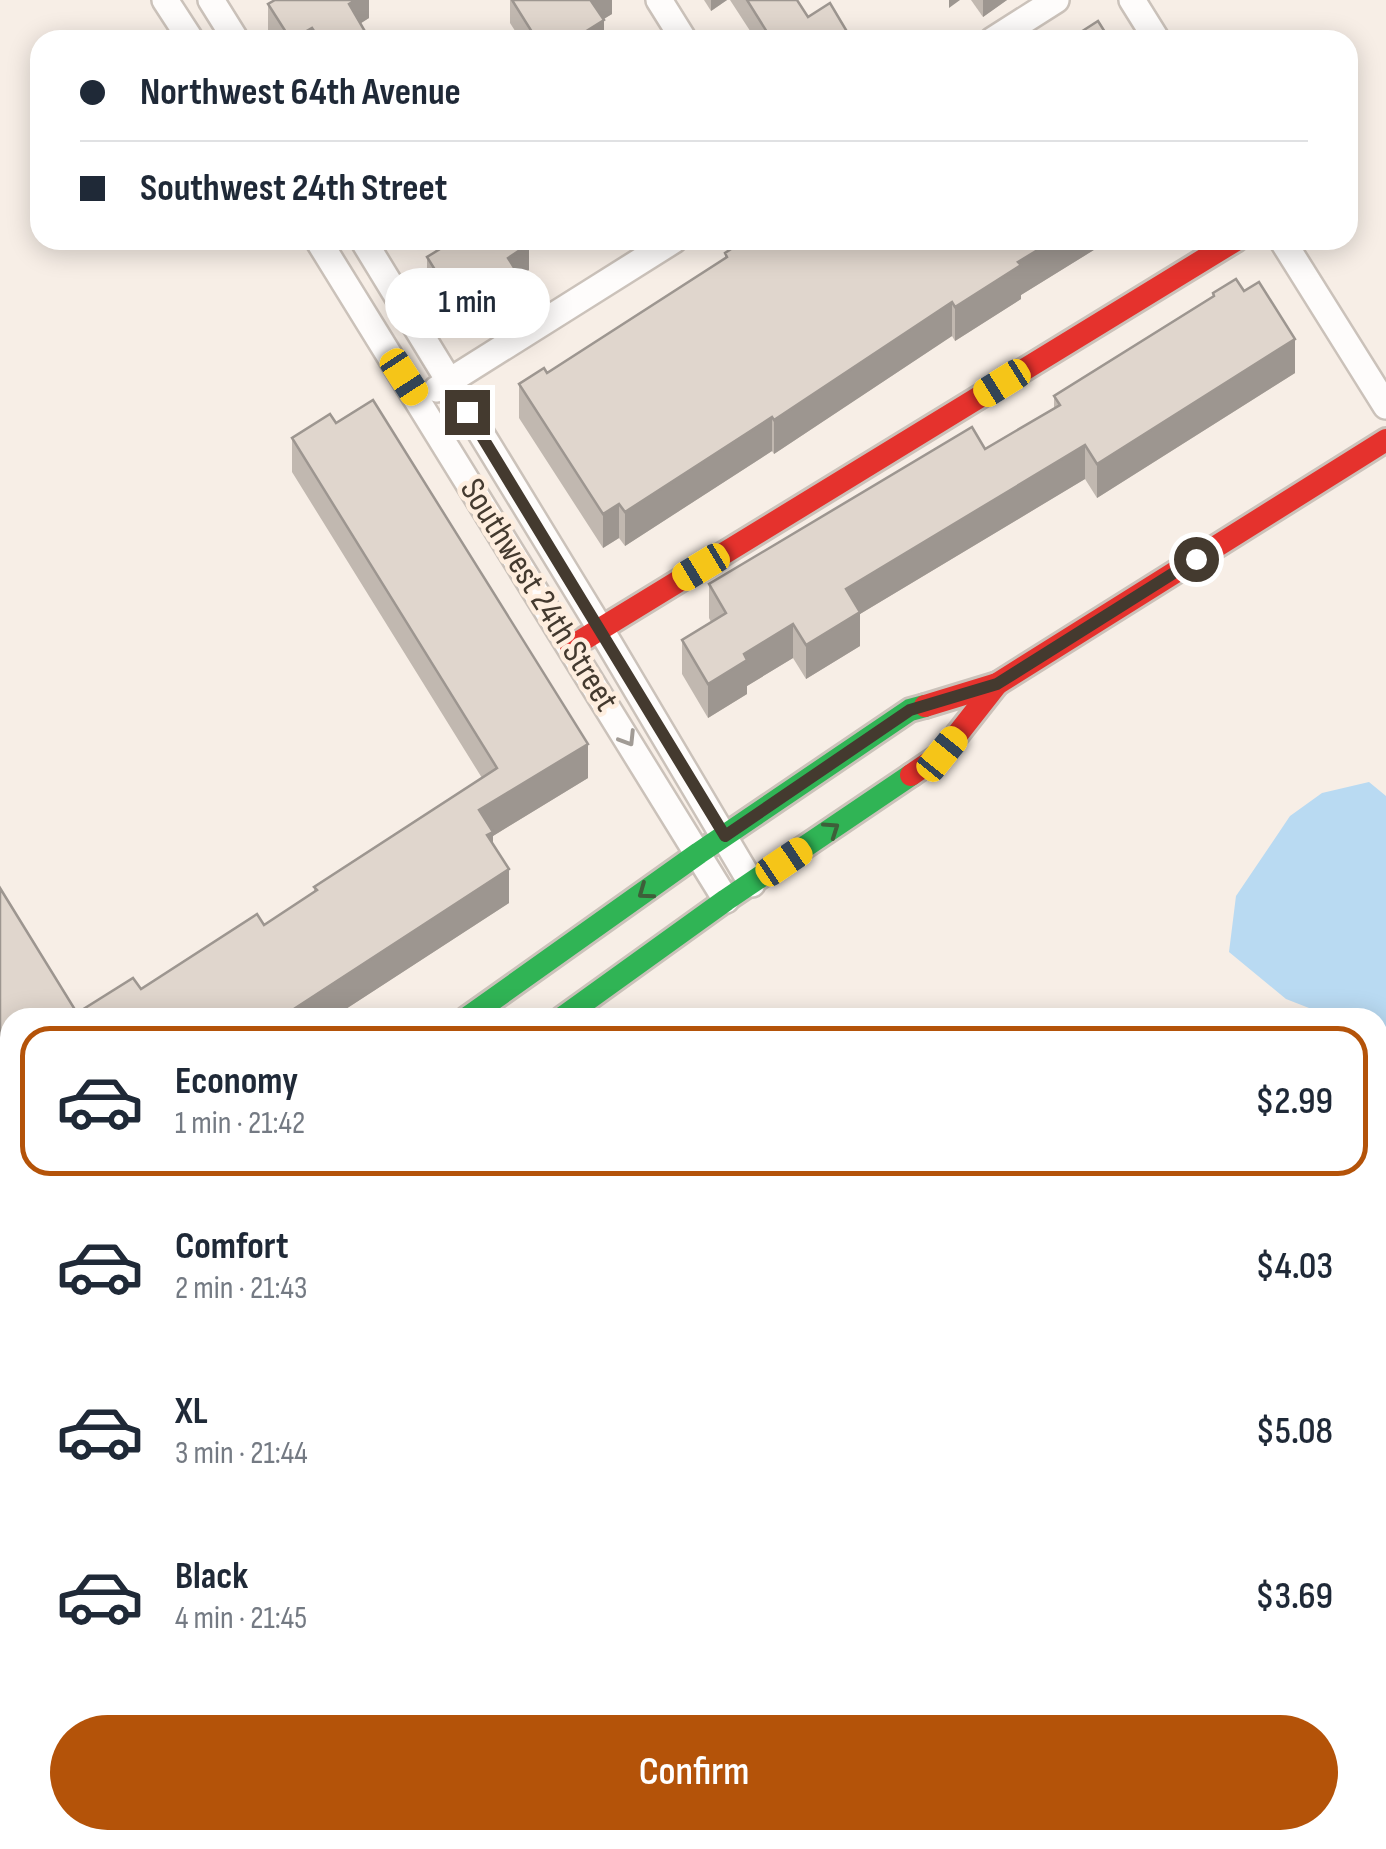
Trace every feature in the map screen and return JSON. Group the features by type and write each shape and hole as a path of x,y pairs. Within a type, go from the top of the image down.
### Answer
{"street":[{"path":"165,0 184,30"},
{"path":"211,0 230,30"},
{"path":"659,0 678,30"},
{"path":"1009,30 1056,0"},
{"path":"1132,0 1151,30"},
{"name":"Southwest 24th Street","path":"324,250 726,900"},
{"name":"Southwest 24th Street","path":"368,250 752,884"},
{"path":"419,401 658,250"},
{"path":"571,647 1220,250"},
{"path":"1288,250 1386,406"},
{"path":"482,1008 699,853 910,710 997,684 1386,440"},
{"path":"576,1008 726,900 942,754 997,684"}],"water":[{"path":"1369,782 1386,796 1386,1008 1309,1008 1286,999 1229,952 1236,896 1290,816 1322,793"}],"building":[{"path":"275,0 356,0 349,4 364,30 285,30 268,4"},
{"path":"512,0 592,0 604,20 588,30 531,30"},
{"path":"747,0 797,0 808,17 830,3 846,30 766,30"},
{"path":"1098,21 1104,30 1084,30"},
{"path":"438,250 520,250 508,258 521,279 484,302 471,281 450,294 427,257"},
{"path":"1038,250 955,307 952,302 774,420 772,417 625,512 619,504 603,514 519,384 544,368 547,373 727,257 725,253"},
{"path":"1236,279 1244,291 1259,282 1295,339 1097,464 1085,445 846,589 860,612 806,645 793,624 744,654 747,660 708,684 682,640 726,613 709,584 972,427 985,449 1060,405 1054,396"},
{"path":"373,400 588,744 479,810 493,832 487,835 509,869 295,1008 85,1008 133,978 141,989 257,914 264,925 317,890 314,887 497,768 292,438 330,414 336,423"},
{"path":"0,888 74,1008 0,1008"}],"traffic: fast":[{"path":"481,1008 699,853 910,710 925,706"},
{"path":"576,1008 911,775"}],"traffic: jam":[{"path":"571,647 1220,250"},
{"path":"925,706 997,684 1386,440"},
{"path":"911,775 942,754 997,684"}],"route":[{"path":"467,412 725,836 910,710 997,684 1196,559"}]}
